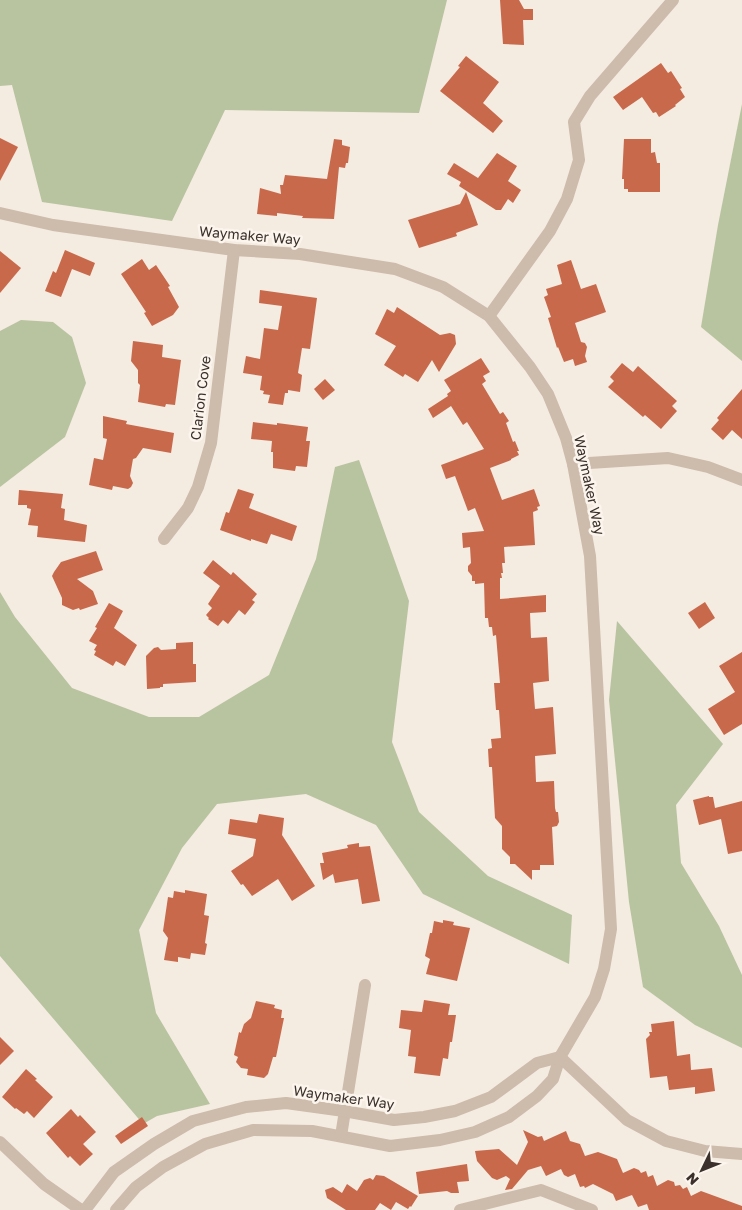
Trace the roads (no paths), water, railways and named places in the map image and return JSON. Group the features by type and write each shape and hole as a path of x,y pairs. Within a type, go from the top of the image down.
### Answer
{"street":[{"path":"489,316 550,231 567,199 579,160 574,122 590,96 673,0"},
{"name":"Waymaker Way","path":"0,213 53,225 234,250 300,254 395,269 443,287 489,316 548,394 566,438 573,464 590,556 611,929 604,970 595,997 560,1057 553,1079 537,1096 509,1117 474,1132 440,1140 390,1146 312,1131 252,1130 205,1144 163,1167 136,1186 116,1210"},
{"name":"Clarion Cove","path":"164,539 188,508 198,487 211,443 234,250"},
{"path":"573,464 668,458 708,467 742,480"},
{"path":"341,1136 365,985"},
{"path":"560,1057 626,1120 666,1141 704,1152 742,1154"},
{"name":"Waymaker Way","path":"83,1210 114,1172 154,1144 193,1121 246,1107 286,1103 394,1120 424,1118 455,1111 491,1097 537,1064 560,1057"},
{"path":"0,1142 44,1184 83,1210"},
{"path":"460,1210 541,1190 592,1210"}]}
